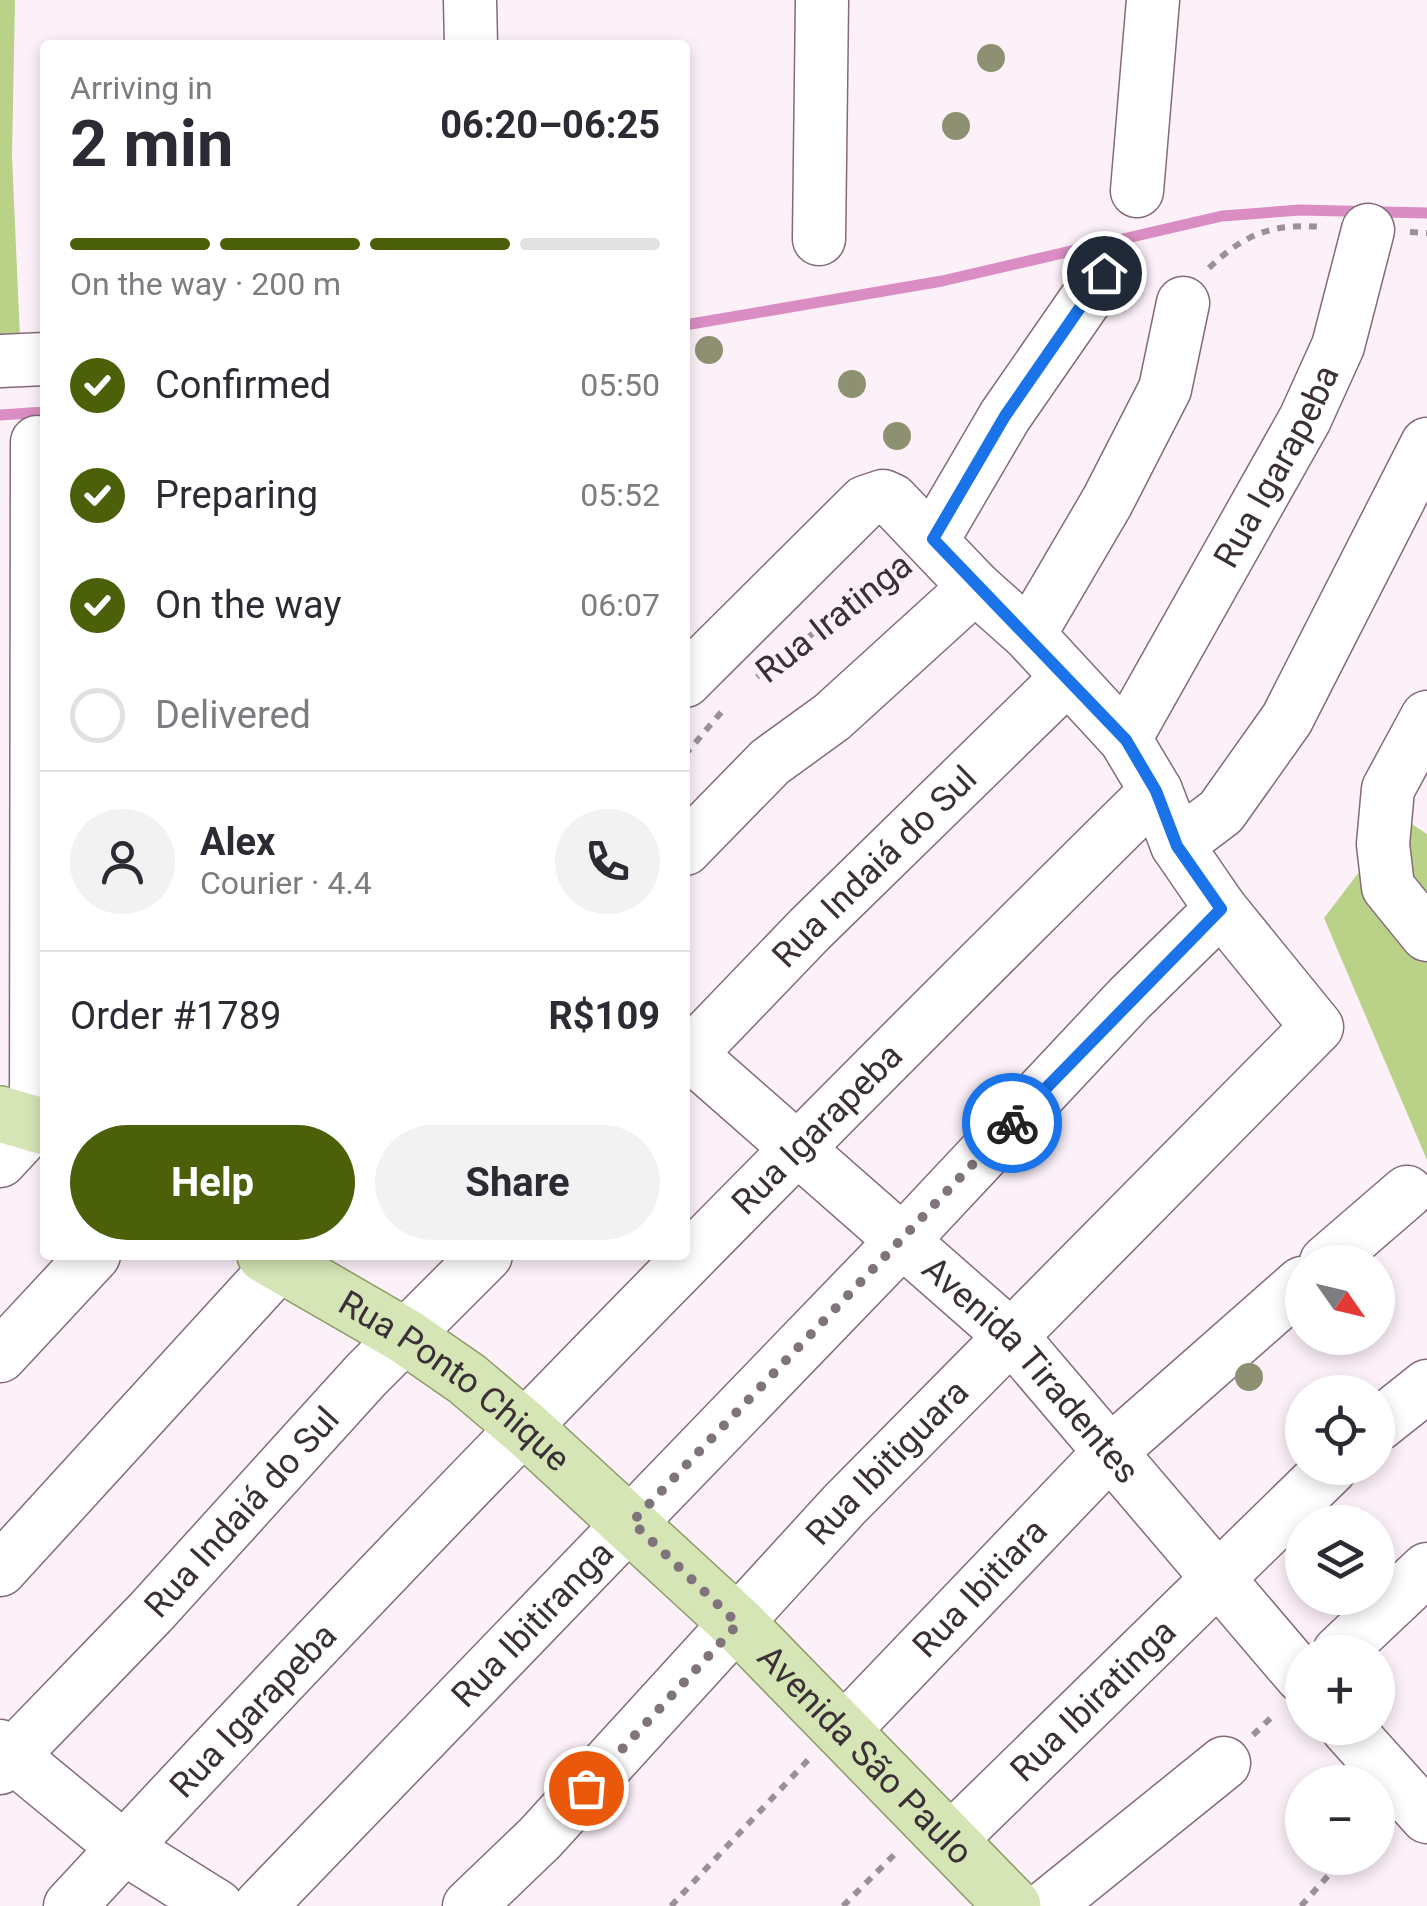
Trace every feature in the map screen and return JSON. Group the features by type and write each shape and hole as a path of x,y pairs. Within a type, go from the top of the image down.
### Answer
{"main road":[{"name":"Rua Ponto Chique","path":"280,1260 467,1378 632,1522"},
{"name":"Avenida São Paulo","path":"632,1522 738,1624 1013,1906"}],"street":[{"path":"470,0 471,40"},
{"path":"819,239 822,0"},
{"path":"1136,191 1153,0"},
{"name":"Rua Igarapeba","path":"1126,740 1305,419 1338,346 1368,230"},
{"name":"Rua Iratinga","path":"933,539 1005,416 1104,273"},
{"path":"1029,635 1107,502 1165,388 1183,303"},
{"path":"0,360 40,359"},
{"path":"20,1131 27,442"},
{"path":"1177,846 1221,812 1286,718 1427,444"},
{"path":"690,676 865,502 883,496 933,539 975,587 1029,635 1126,740 1156,791 1177,846 1221,909"},
{"name":"Rua Iratinga","path":"690,844 770,762 832,717 975,587"},
{"name":"Rua Indaiá do Sul","path":"690,1050 1066,679"},
{"path":"1427,718 1388,789 1383,844 1388,887 1427,935"},
{"name":"Rua Igarapeba","path":"690,1257 794,1148 1156,791"},
{"name":"Rua Ibitiguara","path":"468,1906 540,1838 844,1505 1316,1032 1316,1023 1221,909"},
{"name":"Rua Ibitiranga","path":"260,1906 903,1240 1128,999 1221,909"},
{"name":"Avenida Tiradentes","path":"690,1057 1013,1338 1214,1577 1285,1674"},
{"path":"1346,1245 1407,1192"},
{"path":"0,1356 89,1260"},
{"path":"0,1570 275,1260"},
{"name":"Rua Indaiá do Sul","path":"4,1756 151,1612 405,1336 481,1260"},
{"name":"Rua Igarapeba","path":"70,1906 687,1260"},
{"name":"Rua Ibitiara","path":"843,1730 1109,1453 1285,1298"},
{"path":"1395,1411 1427,1386"},
{"name":"Rua Ibiratinga","path":"950,1840 1214,1577 1313,1485"},
{"path":"1357,1635 1427,1569"},
{"path":"1362,1745 1427,1817"},
{"path":"4,1756 124,1848 217,1906"},
{"path":"1047,1906 1224,1763"}],"path":[{"path":"1183,303 1228,250 1274,226 1427,233"},
{"name":"Rua Iratinga","path":"745,688 933,539"},
{"name":"Rua Iratinga","path":"690,749 734,698"},
{"path":"1224,1763 1285,1700"},
{"path":"671,1906 798,1770 843,1730"},
{"path":"843,1906 912,1838 950,1840"},
{"path":"1301,1906 1329,1875"}],"green space":[{"path":"0,0 15,0 12,156 20,338 0,340"},
{"path":"1401,817 1427,834 1427,1160 1324,918"}],"waterway":[{"path":"690,324 942,281 1222,216 1300,210 1427,213"},
{"path":"0,415 40,412"}],"way so far":[{"path":"586,1788 738,1624 632,1522 1012,1123"}],"route":[{"path":"1012,1123 1128,999 1221,909 1177,846 1156,791 1126,740 933,539 1005,416 1104,273"}]}
